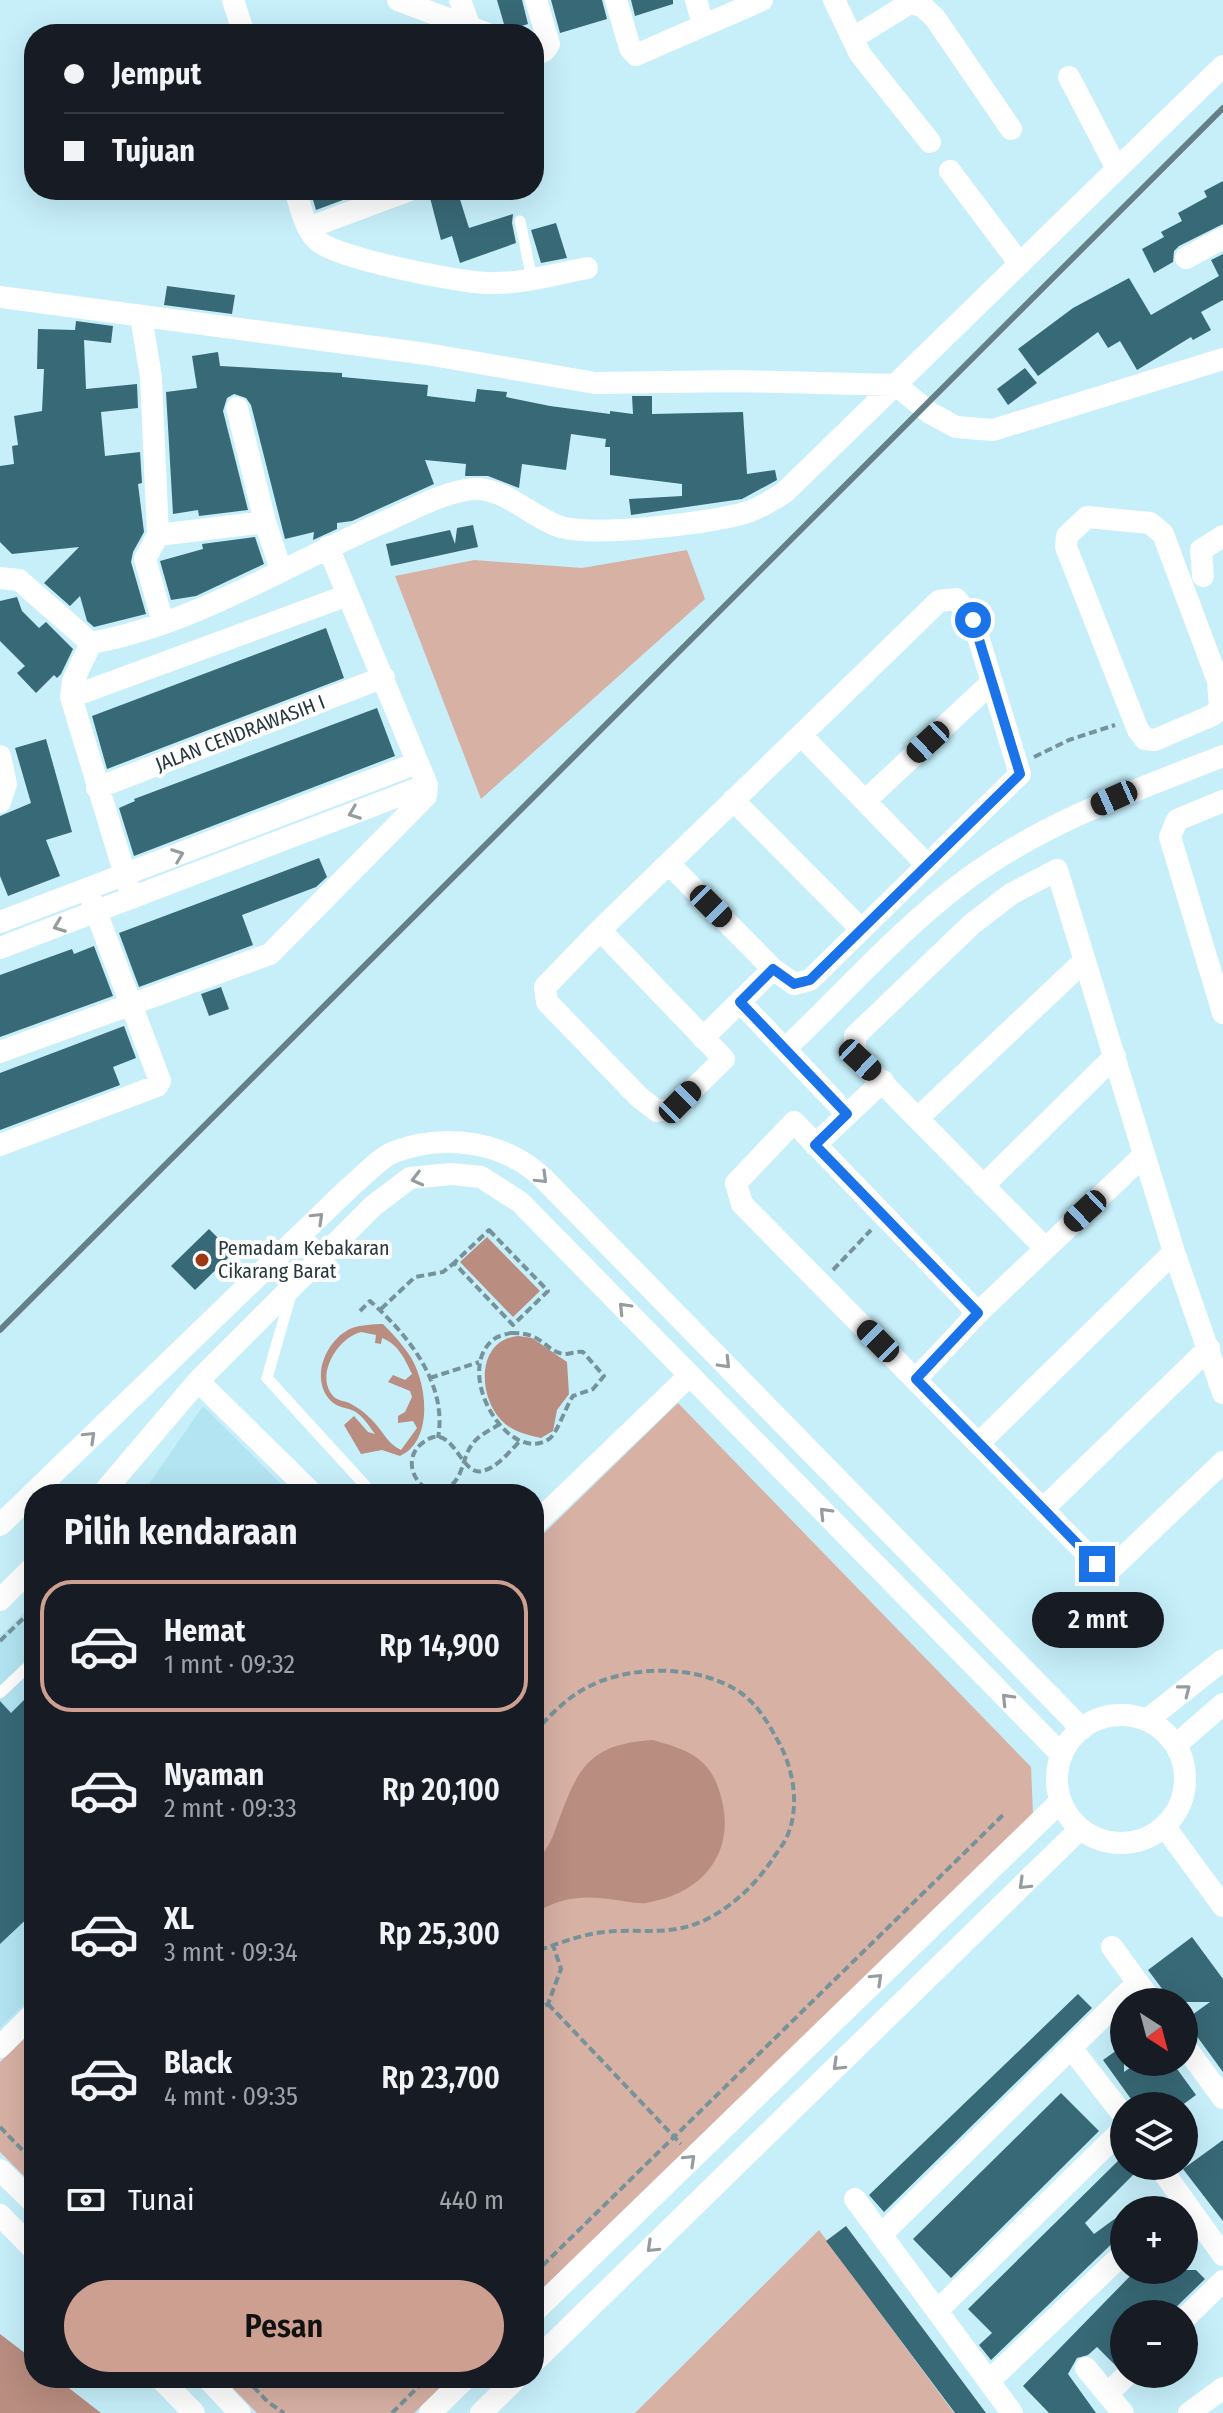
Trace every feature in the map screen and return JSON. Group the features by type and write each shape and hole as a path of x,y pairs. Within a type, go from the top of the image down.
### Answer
{"street":[{"path":"233,0 241,24"},
{"path":"398,0 462,24"},
{"path":"460,0 474,24"},
{"path":"536,0 543,24"},
{"path":"616,0 630,48 636,55 762,0"},
{"path":"696,0 703,24"},
{"path":"834,0 860,54 930,142"},
{"path":"853,38 910,1 922,6 935,18 1011,129"},
{"path":"544,27 549,44 544,51"},
{"path":"132,898 71,697 73,681 91,643 193,614 328,547 442,497 473,489 491,491 536,516 562,527 583,531 636,529 745,513 767,504 785,492 1223,66"},
{"path":"1069,77 1117,169"},
{"path":"950,171 1020,264"},
{"path":"298,200 308,228 317,240 333,250 433,275 489,283 532,279 587,268"},
{"path":"308,228 383,200"},
{"path":"1186,258 1223,238"},
{"path":"0,297 427,354 595,383 739,381 896,385 930,413 956,427 993,430 1223,359"},
{"path":"141,317 151,377 158,535 147,549 145,559 163,623"},
{"path":"237,408 265,522 281,570"},
{"path":"1087,517 1150,523 1163,534 1221,680 1220,708 1213,715 1155,740 1145,739 1138,730 1066,547 1067,536 1079,522 1087,517"},
{"path":"158,535 265,522"},
{"path":"1203,576 1201,550 1223,536"},
{"path":"0,1052 270,954 423,800 427,785 328,547"},
{"path":"0,578 19,580 91,643"},
{"path":"71,697 348,595"},
{"path":"600,930 724,1059 670,1109 657,1111 639,1097 554,1011 543,995 545,987 600,930 939,601 956,599 973,620 1020,774 810,980 794,984 773,969 669,864"},
{"name":"JALAN CENDRAWASIH I","path":"97,788 384,677"},
{"path":"865,801 991,683"},
{"path":"801,735 927,865"},
{"path":"0,756 6,784 0,802"},
{"path":"785,1049 936,904 1007,853 1071,817 1223,756"},
{"path":"0,922 417,763"},
{"path":"0,948 427,785"},
{"path":"733,800 861,929"},
{"path":"1223,801 1177,820 1170,837 1223,1013"},
{"path":"1045,1248 860,1060 855,1048 855,1036 972,924 1011,894 1057,870 1174,1252 1223,1393"},
{"path":"0,1145 157,1086 161,1077 88,889"},
{"path":"919,1117 1084,961"},
{"path":"703,1038 773,969"},
{"path":"740,1002 847,1114"},
{"path":"983,1186 1115,1056"},
{"path":"815,1145 883,1081"},
{"path":"978,1313 794,1122 736,1183 742,1204 1097,1564 1112,1568 1223,1462"},
{"path":"44,1484 350,1187 392,1153 453,1142 483,1146 509,1153 542,1177 1082,1729"},
{"path":"916,1379 978,1313 1144,1155"},
{"path":"110,1484 198,1381 373,1206 410,1178 451,1174 481,1177 520,1202 1062,1755"},
{"path":"980,1442 1174,1252"},
{"path":"1043,1509 1209,1348"},
{"path":"544,1515 690,1375"},
{"path":"198,1381 303,1484"},
{"path":"0,1525 24,1503"},
{"path":"0,1600 24,1584"},
{"path":"1147,1720 1223,1660"},
{"path":"1176,1745 1221,1709"},
{"path":"1114,1716 1147,1720 1164,1730 1183,1761 1186,1779 1176,1813 1165,1827 1132,1843 1096,1839 1080,1829 1061,1801 1057,1786 1062,1755 1082,1729 1114,1716"},
{"path":"544,2302 1061,1801"},
{"path":"1165,1827 1223,1906"},
{"path":"544,2352 1080,1829"},
{"path":"1112,1947 1142,1988"},
{"path":"881,2235 1138,1982"},
{"path":"0,2047 24,2023"},
{"path":"1071,2048 1110,2098"},
{"path":"1198,2064 1223,2098"},
{"path":"939,2309 1110,2142"},
{"path":"0,2170 24,2193"},
{"path":"855,2199 939,2309 1012,2413"},
{"path":"0,2215 24,2240"},
{"path":"1198,2228 1223,2255"},
{"path":"989,2381 1110,2266"},
{"path":"1198,2305 1223,2281"},
{"path":"1086,2368 1123,2413"},
{"path":"170,2388 194,2413"},
{"path":"216,2388 240,2413"},
{"path":"430,2413 456,2388"},
{"path":"481,2413 507,2388"},
{"path":"1107,2394 1113,2388"},
{"path":"1189,2413 1223,2388"}],"lane":[{"path":"520,221 532,279"},
{"path":"293,1286 267,1378 364,1484"},
{"path":"0,1693 24,1670"}],"path":[{"path":"1046,751 1103,729"},
{"path":"820,1283 884,1216"},
{"path":"380,1310 415,1277 443,1272 489,1230 548,1291 513,1325 511,1333"},
{"path":"454,1263 513,1325"},
{"path":"360,1311 370,1301 407,1339 430,1378 441,1421 438,1438"},
{"path":"511,1333 534,1334 565,1354 583,1352 604,1376 593,1389 573,1396 555,1434 547,1441 533,1444 520,1441 500,1424 486,1403 479,1383 479,1362 494,1339 511,1333"},
{"path":"430,1378 479,1362"},
{"path":"453,1484 476,1439 500,1424"},
{"path":"421,1484 410,1467 418,1447 427,1440 438,1438 451,1443 464,1464 481,1472 497,1463 520,1441"},
{"path":"0,1641 24,1618"},
{"path":"544,1724 579,1692 619,1675 660,1671 705,1676 741,1693 764,1715 789,1759 794,1796 788,1834 762,1874 733,1903 703,1921 660,1933 606,1931 544,1948"},
{"path":"544,2264 1005,1813"},
{"path":"544,2006 548,2004 561,1969 553,1945"},
{"path":"548,2004 694,2157"},
{"path":"1,2130 24,2152"},
{"path":"255,2388 284,2413"},
{"path":"392,2413 417,2388"}],"shaded area":[{"path":"687,550 705,599 481,799 395,576 474,560 582,568"},
{"path":"487,1237 540,1291 513,1317 460,1262"},
{"path":"383,1324 415,1364 423,1393 423,1423 419,1437 400,1456 382,1450 361,1454 344,1425 354,1416 368,1432 375,1434 357,1413 331,1401 321,1382 328,1350 343,1333 363,1325","holes":["361,1332 376,1335 375,1343 381,1344 382,1338 397,1348 412,1374 405,1380 393,1375 388,1382 410,1391 412,1397 405,1412 398,1416 398,1423 413,1421 417,1428 401,1450 364,1413 336,1398 328,1389 327,1369 344,1342"]},
{"path":"519,1336 532,1338 567,1362 569,1394 557,1410 553,1431 541,1438 505,1424 493,1409 485,1383 485,1369 495,1347 505,1339"},
{"path":"678,1403 1031,1767 1033,1814 544,2287 544,1533"},
{"path":"203,1406 281,1484 149,1484"},
{"path":"24,1613 24,2005 0,2028 0,1636"},
{"path":"653,1740 682,1749 711,1772 723,1804 725,1825 715,1861 688,1888 669,1897 642,1903 574,1898 544,1908 544,1851 569,1794 586,1766 597,1756 630,1743"},
{"path":"24,2039 24,2176 0,2152 0,2062"},
{"path":"819,2230 954,2413 635,2413"},
{"path":"0,2334 24,2352 24,2388 69,2388 101,2413 0,2413"},
{"path":"233,2388 440,2388 414,2413 257,2413"}],"building":[{"path":"497,0 522,0 528,24 504,24"},
{"path":"551,0 602,0 607,19 560,33"},
{"path":"631,0 673,0 673,4 635,16"},
{"path":"1223,181 1223,224 1179,246 1174,251 1173,262 1154,273 1142,249 1164,237 1161,232 1182,221 1178,213 1207,197 1204,191"},
{"path":"313,200 343,200 316,210"},
{"path":"431,200 460,200 469,228 513,214 516,243 460,263 452,236 441,240"},
{"path":"556,223 567,258 541,263 531,230"},
{"path":"1223,254 1223,300 1201,312 1211,330 1193,340 1191,337 1137,370 1120,341 1108,348 1098,332 1038,376 1018,349 1073,308 1129,278 1151,315 1219,276 1211,260"},
{"path":"167,286 235,295 232,314 164,305"},
{"path":"76,321 113,326 111,343 84,340 86,389 137,384 138,408 101,412 105,456 140,452 142,483 138,484 144,532 131,562 146,614 94,627 87,621 80,596 70,606 44,583 79,547 12,554 0,542 0,466 14,464 12,446 18,445 14,416 42,411 44,369 37,369 38,329 75,330"},
{"path":"218,352 220,366 342,373 342,377 428,385 427,396 475,402 477,389 507,392 506,397 550,406 610,414 610,411 633,414 632,396 652,396 652,414 743,412 747,474 775,470 777,480 742,499 631,515 629,499 682,496 682,484 610,475 610,447 605,447 606,439 571,434 566,470 522,464 519,488 488,476 465,476 466,464 425,460 434,484 352,521 337,523 337,529 313,540 314,532 285,539 251,405 246,398 234,394 227,398 223,411 248,510 199,516 198,510 173,514 166,392 197,388 192,356"},
{"path":"1025,368 1037,383 1008,405 997,389"},
{"path":"473,525 478,547 391,566 386,544 450,530 455,544 457,528"},
{"path":"255,537 264,564 196,596 171,600 160,561 203,549 202,544"},
{"path":"17,597 22,611 39,628 46,622 73,649 61,674 57,678 54,675 36,693 17,673 25,666 0,641 0,601"},
{"path":"326,628 344,678 107,769 92,716"},
{"path":"377,708 395,756 134,856 119,808 134,799"},
{"path":"46,739 72,832 46,840 60,876 8,896 0,876 0,816 31,803 15,748"},
{"path":"319,858 327,877 316,887 242,915 253,945 139,987 119,933"},
{"path":"94,946 113,996 0,1037 0,975 72,949 74,954"},
{"path":"221,987 229,1009 209,1016 201,994"},
{"path":"124,1026 136,1058 113,1067 120,1085 0,1130 0,1073"},
{"name":"Pemadam Kebakaran Cikarang Barat","path":"209,1229 233,1253 195,1290 171,1266"},
{"path":"24,1700 24,1921 0,1944 0,1701 11,1713"},
{"path":"1192,1937 1223,1979 1223,2072 1198,2038 1198,2011 1210,2002 1198,2002 1198,1988 1162,1988 1148,1970"},
{"path":"1078,1994 1092,2008 884,2212 869,2195"},
{"path":"1110,2055 1110,2070 1103,2060"},
{"path":"1114,2076 1182,2076 1194,2092 1126,2092"},
{"path":"1061,2093 1099,2131 951,2278 913,2239"},
{"path":"1223,2140 1223,2221 1191,2180 1198,2180 1198,2158"},
{"path":"1110,2169 1110,2180 1128,2180 1085,2223 1094,2234 1110,2222 1110,2245 991,2360 979,2345 992,2333 968,2309"},
{"path":"846,2226 986,2413 955,2413 826,2241"},
{"path":"1198,2272 1205,2279 1183,2300 1110,2300 1110,2360 1097,2347 1088,2355 1077,2358 1068,2374 1096,2413 1049,2413 1023,2386 1122,2284 1198,2284"}],"railway":[{"path":"0,1330 1223,108"}],"place":[{"name":"Pemadam Kebakaran Cikarang Barat","path":"202,1260"}],"route":[{"path":"973,620 1020,774 810,980 794,984 773,969 740,1002 847,1114 815,1145 978,1313 916,1379 1097,1564"}]}
